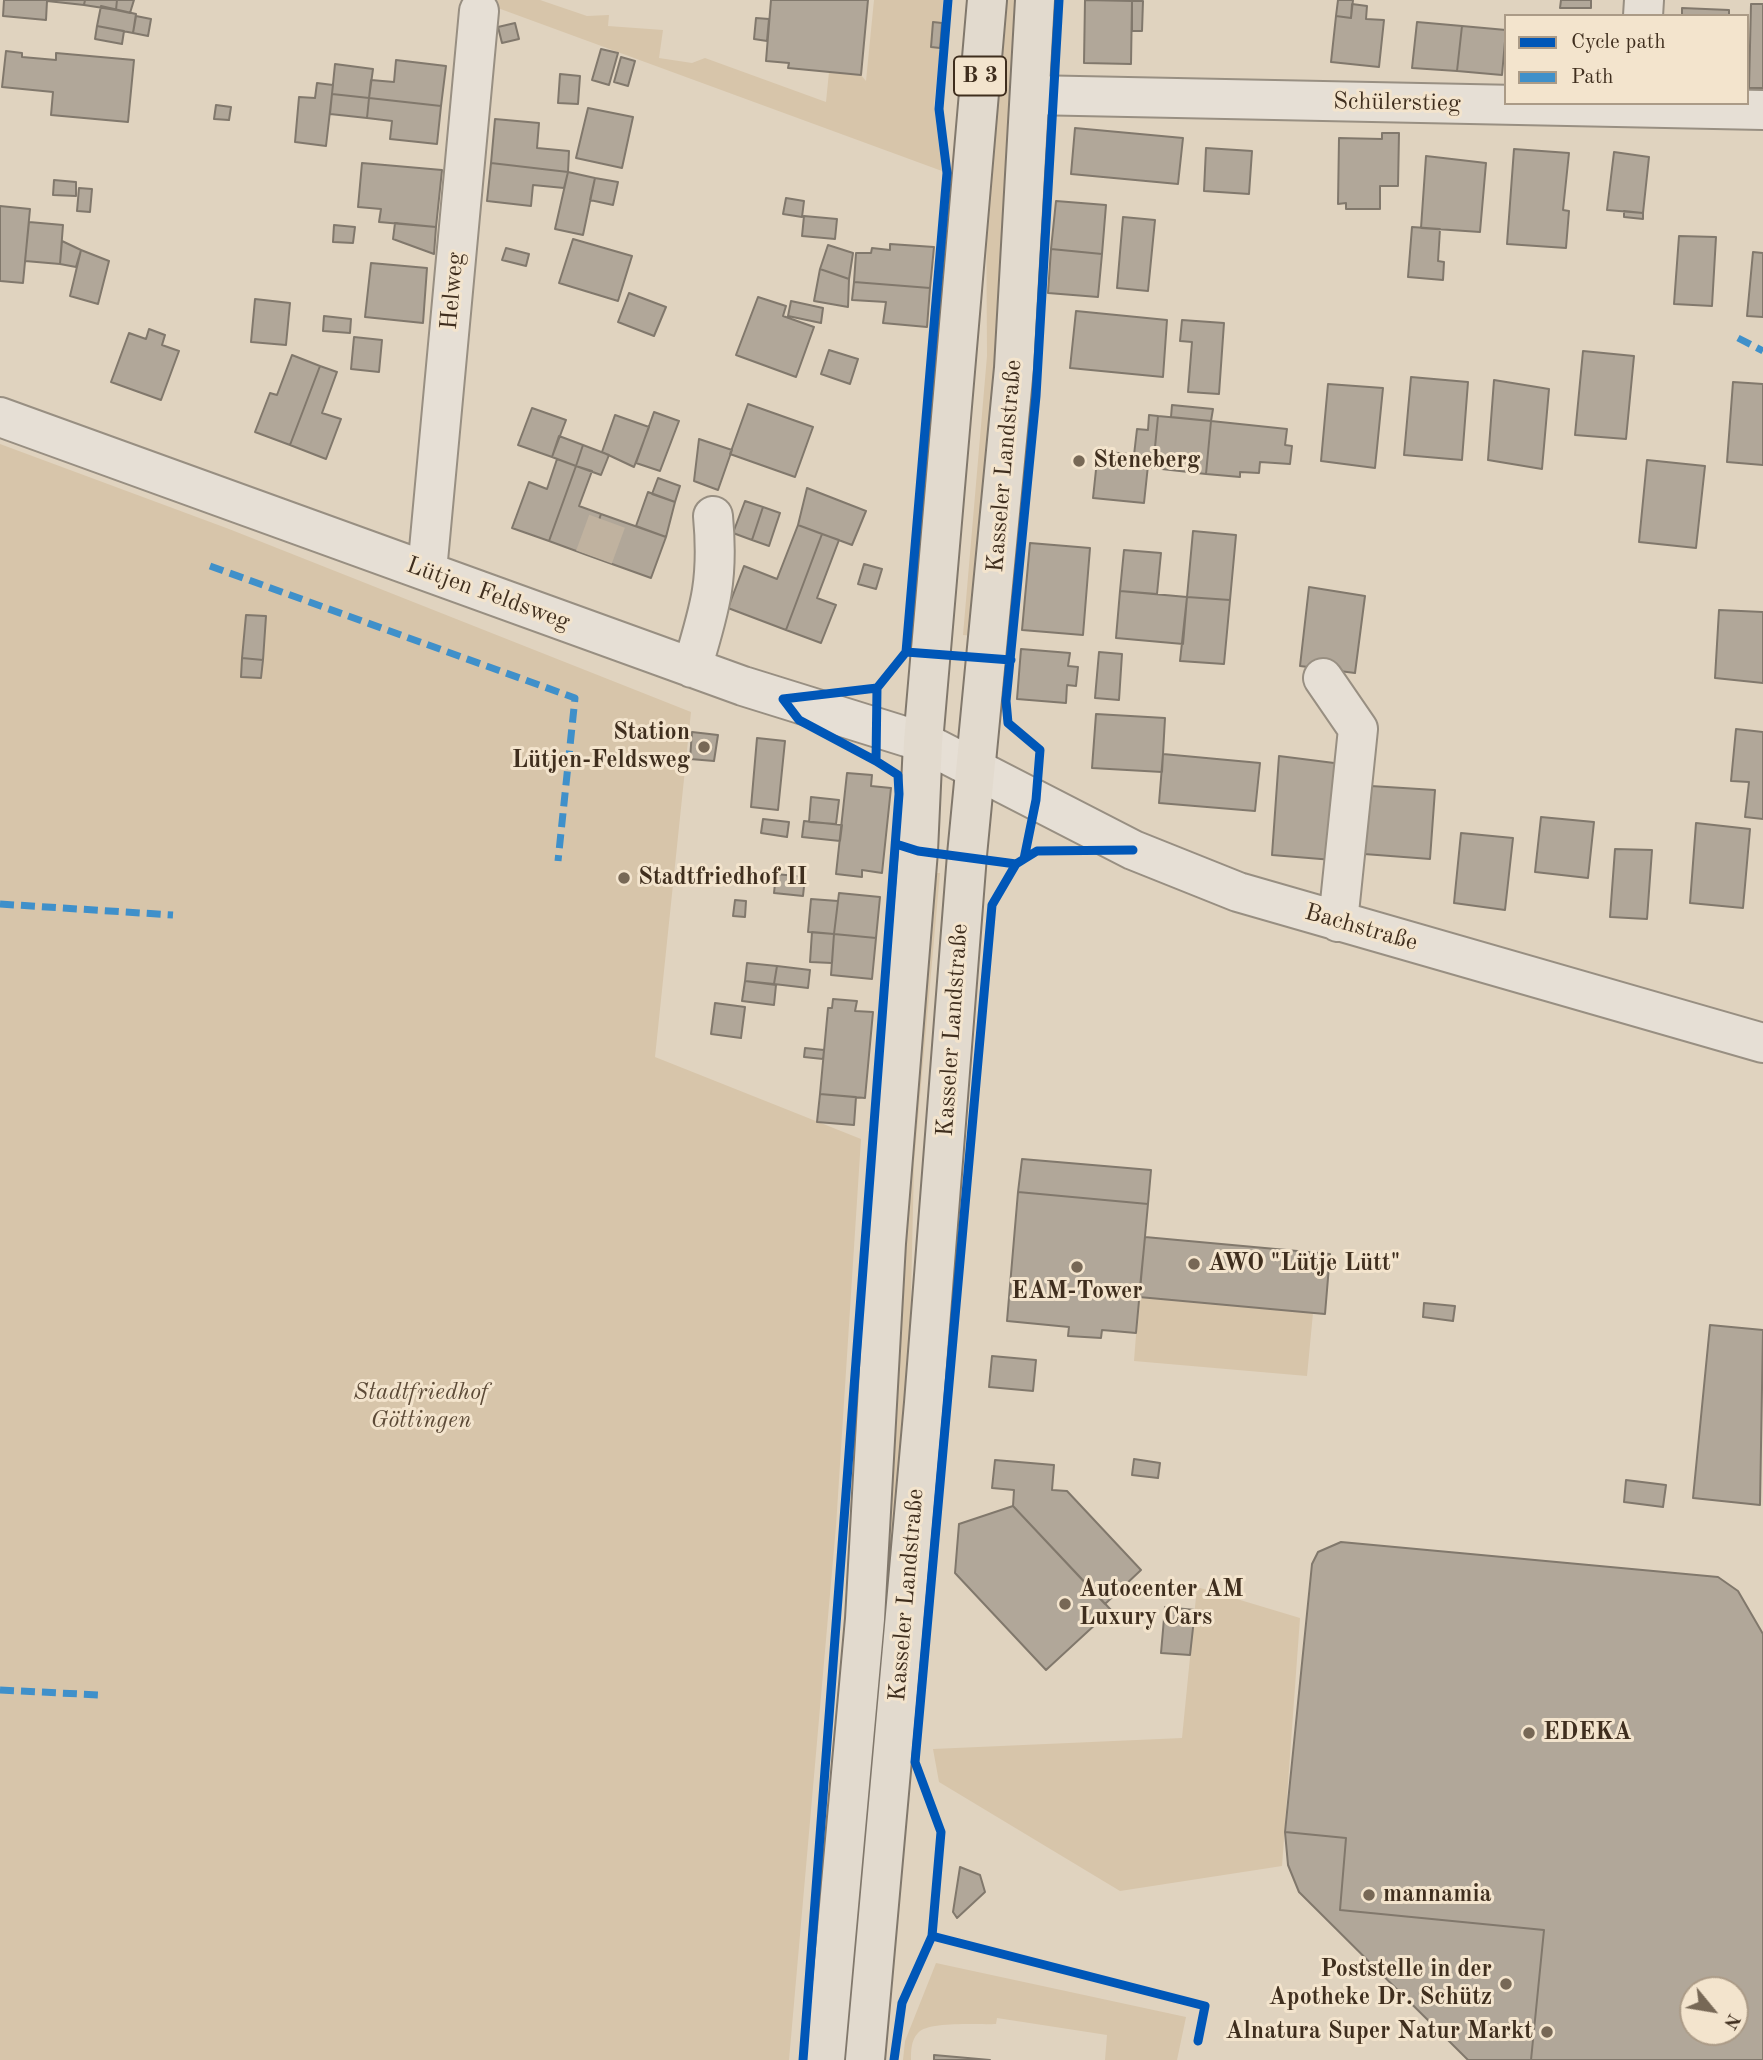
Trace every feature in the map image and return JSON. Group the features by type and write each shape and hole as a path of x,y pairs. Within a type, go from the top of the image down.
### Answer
{"main road":[{"name":"Kasseler Landstraße","path":"825,2060 865,1619 878,1436 886,1243 918,851 923,742 987,0"},
{"name":"Kasseler Landstraße","path":"865,2060 924,1403 967,855 1014,368 1035,0"}],"street":[{"name":"Helweg","path":"427,571 479,11"},
{"name":"Schülerstieg","path":"1030,95 1504,103"},
{"name":"Schülerstieg","path":"1642,105 1763,110"},
{"name":"Lütjen Feldsweg","path":"0,417 692,668 923,742 977,768"},
{"path":"692,668 714,594 717,558 713,516"},
{"path":"1323,678 1358,729 1338,922"},
{"name":"Bachstraße","path":"977,768 1132,850 1238,891 1763,1043"}],"green space":[{"path":"476,0 540,0 587,16 609,15 608,26 663,30 659,58 692,63 705,58 826,102 829,72 861,75 866,81 874,0 943,0 942,23 931,47 940,48 934,105 942,171"},
{"path":"1001,0 1019,0 1011,178 975,636 963,635 987,356 986,177"},
{"name":"Stadtfriedhof Göttingen","path":"0,444 229,529 691,712 655,1057 861,1139 836,1526 789,2060 0,2060"},
{"path":"932,873 940,873 914,1163 909,1386 848,2060 841,2060 906,1173"},
{"path":"1139,1297 1313,1313 1307,1376 1134,1361"},
{"path":"1197,1587 1300,1618 1282,1866 1120,1891 939,1782 933,1749 1182,1738"},
{"path":"936,1963 1186,2017 1177,2060 1105,2060 1107,2035 997,2018 996,2024 942,2025 923,2029 914,2039 911,2060 903,2060 905,2041"}],"building":[{"path":"4,0 85,0 84,5 47,1 46,20 3,16"},
{"path":"85,0 117,0 116,10 84,5"},
{"path":"117,0 134,0 130,13 116,10"},
{"path":"771,0 868,0 861,75 788,68 789,63 766,61"},
{"path":"1085,0 1132,1 1131,64 1084,63"},
{"path":"1338,0 1353,0 1351,18 1336,16"},
{"path":"1561,0 1591,0 1591,8 1560,8"},
{"path":"1132,1 1143,1 1142,31 1132,31"},
{"path":"1352,4 1367,6 1366,19 1384,20 1379,67 1331,62 1336,16 1351,18"},
{"path":"1751,4 1763,4 1763,88 1749,88"},
{"path":"101,6 136,14 133,33 97,26"},
{"path":"1682,8 1729,10 1729,14 1682,14"},
{"path":"136,16 151,19 148,36 133,33"},
{"path":"756,18 769,19 767,41 754,39"},
{"path":"933,22 942,23 940,48 931,47"},
{"path":"1417,22 1462,26 1457,71 1412,68"},
{"path":"515,23 519,39 502,43 498,27"},
{"path":"97,26 124,31 122,44 95,39"},
{"path":"1462,26 1504,30 1502,75 1457,71"},
{"path":"601,49 618,53 609,85 592,80"},
{"path":"6,51 22,53 22,57 56,60 56,53 134,60 128,122 51,115 53,92 2,87"},
{"path":"621,57 635,61 628,86 614,82"},
{"path":"396,60 446,66 441,106 369,98 371,80 394,82"},
{"path":"335,64 373,69 369,98 332,94"},
{"path":"560,74 580,76 578,104 558,103"},
{"path":"317,83 333,85 326,146 295,142 299,97 315,98"},
{"path":"332,94 369,98 367,118 330,114"},
{"path":"369,98 441,106 437,144 390,139 392,121 367,118"},
{"path":"216,105 231,107 229,120 214,119"},
{"path":"588,108 633,117 622,168 576,158"},
{"path":"495,119 539,123 537,148 569,151 568,172 491,163"},
{"path":"1075,128 1183,138 1178,184 1071,174"},
{"path":"1382,133 1399,133 1398,186 1380,186 1380,209 1346,209 1346,203 1338,204 1339,138 1382,139"},
{"path":"1206,148 1252,151 1249,194 1204,191"},
{"path":"1514,149 1569,153 1563,210 1569,211 1566,248 1507,244"},
{"path":"1614,152 1649,157 1643,213 1607,210"},
{"path":"1426,156 1486,163 1480,232 1421,228"},
{"path":"362,163 442,170 436,227 379,222 381,209 358,207"},
{"path":"491,163 568,172 564,188 533,185 531,206 487,201"},
{"path":"568,172 595,178 583,235 555,229"},
{"path":"595,178 618,182 613,205 590,200"},
{"path":"54,180 76,182 76,196 53,195"},
{"path":"79,188 92,189 90,212 77,211"},
{"path":"786,198 804,201 802,217 783,214"},
{"path":"1056,201 1106,205 1102,254 1051,249"},
{"path":"0,206 30,209 23,283 0,281"},
{"path":"1624,211 1643,213 1643,219 1624,217"},
{"path":"804,216 837,219 835,239 802,236"},
{"path":"1123,217 1155,220 1148,291 1117,288"},
{"path":"29,222 63,225 60,264 25,261"},
{"path":"395,223 436,227 434,254 393,239"},
{"path":"334,225 355,227 353,243 333,242"},
{"path":"1412,227 1440,229 1438,261 1444,262 1443,280 1408,277"},
{"path":"1679,236 1716,237 1712,306 1674,304"},
{"path":"573,239 632,256 618,301 559,283"},
{"path":"62,241 81,250 76,267 60,264"},
{"path":"890,244 934,247 930,288 854,282 856,253 871,253 872,248 890,250"},
{"path":"828,245 853,253 849,279 820,269"},
{"path":"506,248 529,254 526,266 502,260"},
{"path":"1051,249 1102,254 1098,297 1048,293"},
{"path":"81,250 109,261 98,304 70,296"},
{"path":"1753,252 1763,253 1763,317 1747,316"},
{"path":"371,263 427,268 423,323 365,317"},
{"path":"820,269 849,279 848,307 814,301"},
{"path":"854,282 930,288 927,327 883,323 886,302 852,300"},
{"path":"629,293 666,307 654,336 618,322"},
{"path":"758,297 786,306 783,316 814,327 796,377 736,355"},
{"path":"255,299 290,303 286,345 251,342"},
{"path":"791,301 823,308 821,323 788,316"},
{"path":"1076,311 1167,320 1163,377 1070,368"},
{"path":"324,316 351,319 350,333 323,331"},
{"path":"1182,320 1224,323 1219,394 1188,392 1192,342 1180,341"},
{"path":"149,329 165,335 162,345 179,351 161,400 111,382 129,333 146,339"},
{"path":"354,337 382,340 379,372 351,369"},
{"path":"829,350 858,359 850,384 821,374"},
{"path":"1583,351 1634,356 1626,439 1575,435"},
{"path":"292,355 320,366 290,445 255,432 270,393 277,395"},
{"path":"320,366 337,372 322,413 341,419 326,459 290,445"},
{"path":"1411,377 1468,382 1462,460 1404,455"},
{"path":"1494,380 1549,389 1542,469 1488,460"},
{"path":"1733,382 1763,384 1763,465 1727,462"},
{"path":"1328,384 1383,388 1375,468 1321,461"},
{"path":"748,404 813,427 795,477 730,454"},
{"path":"1172,405 1213,409 1211,421 1171,417"},
{"path":"532,408 566,420 552,457 518,445"},
{"path":"654,412 679,421 660,471 636,463"},
{"path":"615,415 649,427 634,467 602,452"},
{"path":"1149,415 1158,416 1153,468 1148,467 1149,456 1134,455 1137,429 1148,430"},
{"path":"1158,416 1211,421 1206,474 1153,468"},
{"path":"1211,421 1287,429 1285,445 1292,446 1290,464 1260,462 1259,473 1240,472 1240,477 1206,474"},
{"path":"559,436 583,445 576,466 552,457"},
{"path":"699,439 732,450 718,490 694,481"},
{"path":"583,445 609,455 601,475 576,466"},
{"path":"1098,451 1149,456 1144,503 1093,498"},
{"path":"557,459 576,466 549,541 512,528 529,482 547,489"},
{"path":"1647,460 1705,466 1696,548 1639,542"},
{"path":"576,466 592,471 579,506 601,514 587,555 549,541"},
{"path":"658,478 680,486 675,502 652,494"},
{"path":"807,488 866,511 852,545 798,525"},
{"path":"648,492 675,502 666,537 636,526"},
{"path":"745,501 763,507 752,540 733,533"},
{"path":"763,507 780,513 769,546 752,540"},
{"path":"601,514 666,537 651,578 587,555"},
{"path":"798,525 822,534 786,630 728,608 744,566 777,579"},
{"path":"1193,531 1236,535 1230,600 1187,597"},
{"path":"822,534 839,540 817,598 836,605 821,643 786,630"},
{"path":"1030,543 1090,548 1083,635 1022,630"},
{"path":"1124,550 1161,553 1157,594 1120,591"},
{"path":"864,564 882,569 876,589 858,584"},
{"path":"1309,587 1365,596 1355,673 1300,666"},
{"path":"1120,591 1187,597 1183,644 1116,638"},
{"path":"1187,597 1230,600 1224,664 1180,661"},
{"path":"1719,610 1763,612 1763,683 1715,678"},
{"path":"246,615 266,616 263,660 242,658"},
{"path":"1021,649 1070,653 1068,666 1078,667 1076,686 1067,685 1066,703 1017,699"},
{"path":"1099,652 1122,654 1119,700 1095,698"},
{"path":"242,658 263,660 261,678 241,677"},
{"path":"1096,714 1165,718 1162,772 1092,768"},
{"path":"1736,729 1763,732 1763,819 1745,817 1749,782 1731,781"},
{"name":"Station Lütjen-Feldsweg","path":"692,732 718,735 714,761 690,759"},
{"path":"757,738 785,741 778,810 751,807"},
{"path":"1163,754 1260,763 1255,811 1159,803"},
{"path":"1279,756 1342,764 1333,860 1272,855"},
{"path":"847,773 872,775 871,786 891,788 882,873 862,870 862,877 836,874"},
{"path":"1371,786 1435,790 1430,859 1364,854"},
{"path":"811,797 839,800 836,824 809,822"},
{"path":"1541,817 1594,822 1588,878 1535,872"},
{"path":"763,819 789,822 787,837 761,833"},
{"path":"804,821 842,825 840,841 802,837"},
{"path":"1696,823 1750,829 1743,908 1690,903"},
{"path":"1461,833 1513,838 1505,910 1454,903"},
{"path":"1615,849 1652,850 1647,919 1610,917"},
{"path":"776,874 805,877 803,896 774,893"},
{"path":"839,893 880,897 876,938 834,934"},
{"path":"811,899 838,901 834,934 808,932"},
{"path":"735,900 746,901 745,917 733,916"},
{"path":"812,932 834,934 832,963 810,962"},
{"path":"834,934 876,938 872,979 831,975"},
{"path":"747,963 777,966 774,984 745,981"},
{"path":"777,966 810,970 808,988 774,984"},
{"path":"745,981 776,985 774,1005 742,1001"},
{"path":"833,999 857,1001 855,1011 873,1012 865,1098 820,1094 828,1008 832,1008"},
{"path":"715,1003 745,1007 741,1038 711,1034"},
{"path":"805,1048 824,1050 823,1059 804,1057"},
{"path":"820,1094 856,1097 854,1125 817,1122"},
{"path":"1022,1159 1151,1170 1148,1204 1018,1192"},
{"name":"EAM-Tower","path":"1018,1192 1148,1204 1136,1333 1102,1330 1101,1338 1068,1336 1069,1327 1007,1321"},
{"path":"1145,1237 1330,1254 1325,1314 1139,1297"},
{"path":"1424,1303 1455,1306 1453,1321 1423,1317"},
{"path":"1710,1325 1763,1330 1760,1505 1693,1498"},
{"path":"992,1356 1036,1360 1033,1391 989,1387"},
{"path":"1134,1459 1160,1463 1158,1478 1132,1475"},
{"path":"995,1460 1054,1465 1052,1490 1067,1491 1141,1570 1105,1604 1013,1506 1014,1490 992,1488"},
{"path":"1626,1480 1666,1485 1663,1507 1624,1502"},
{"path":"1013,1506 1111,1610 1046,1670 955,1573 959,1524"},
{"name":"EDEKA","path":"1341,1542 1718,1577 1738,1591 1763,1634 1763,2060 1531,2060 1544,1930 1340,1910 1346,1838 1285,1832 1312,1564 1318,1552"},
{"path":"1165,1607 1195,1610 1190,1655 1161,1653"},
{"path":"1285,1832 1346,1838 1340,1910 1544,1930 1531,2060 1468,2060 1299,1892 1288,1865"},
{"path":"960,1867 980,1875 985,1892 957,1918 953,1912"},
{"path":"934,2055 990,2060 934,2060"}],"tunnel":[{"path":"594,557 609,516"}],"marked path":[{"path":"1738,338 1763,351"},
{"path":"210,566 575,698 558,861"},
{"path":"0,904 173,915"},
{"path":"0,1690 100,1695"}],"cycle path":[{"path":"803,2060 899,794 898,775 876,761 877,688 906,652 947,173 939,109 948,0"},
{"path":"894,2060 902,2003 932,1936 941,1832 915,1762 992,905 1016,864 1024,859 1036,800 1040,750 1008,723 1006,701 1036,396 1059,0"},
{"path":"906,652 1011,660"},
{"path":"876,761 799,720 783,699 877,688"},
{"path":"896,844 918,851 1016,864"},
{"path":"1024,859 1037,851 1133,850"},
{"path":"932,1936 1205,2006 1198,2041"}],"place":[{"name":"Steneberg","path":"1079,461"},
{"name":"Station Lütjen-Feldsweg","path":"704,747"},
{"name":"Stadtfriedhof II","path":"624,878"},
{"name":"AWO \"Lütje Lütt\"","path":"1194,1264"},
{"name":"EAM-Tower","path":"1077,1267"},
{"name":"Autocenter AM Luxury Cars","path":"1065,1604"},
{"name":"EDEKA","path":"1529,1733"},
{"name":"mannamia","path":"1369,1895"},
{"name":"Poststelle in der Apotheke Dr. Schütz","path":"1506,1984"},
{"name":"Alnatura Super Natur Markt","path":"1547,2032"}]}
